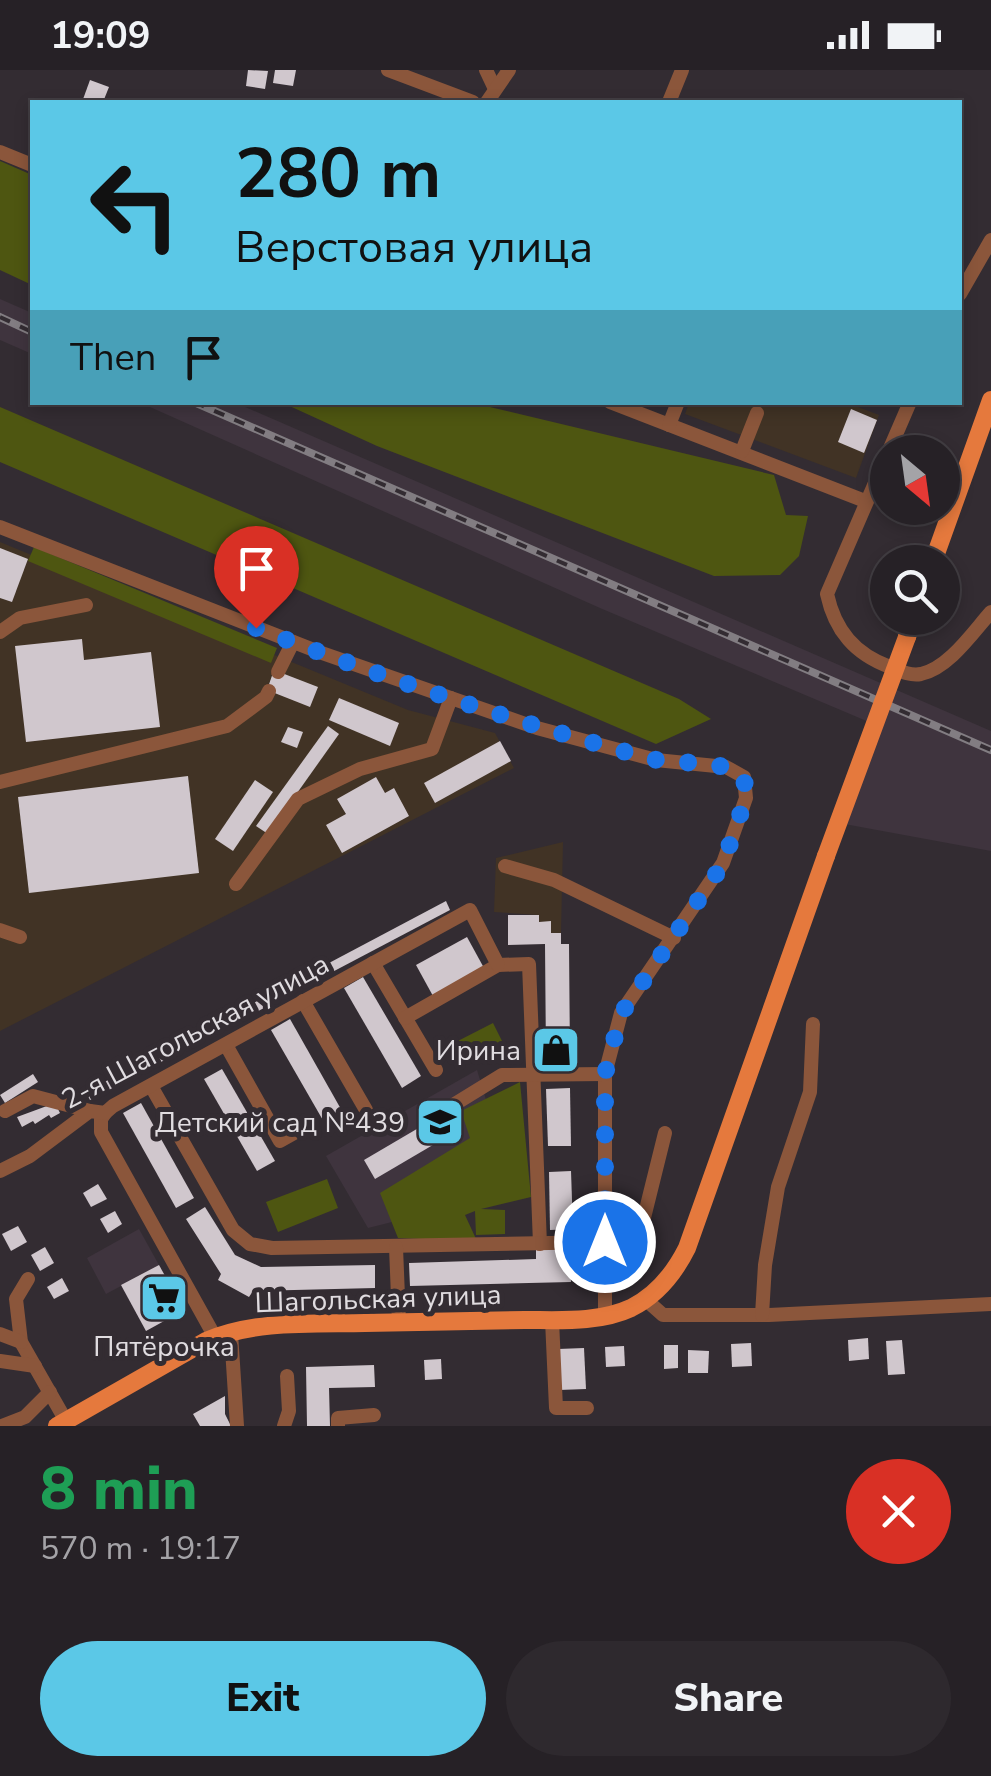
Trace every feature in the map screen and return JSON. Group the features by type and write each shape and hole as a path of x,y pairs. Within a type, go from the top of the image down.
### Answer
{"main road":[{"path":"939,545 991,400"},
{"path":"645,1299 663,1286 686,1248 907,635"},
{"name":"Шагольская улица","path":"62,1423 223,1335 292,1325 605,1316 645,1299"}],"street":[{"path":"388,70 469,100"},
{"path":"486,70 491,96"},
{"path":"491,96 509,70"},
{"path":"670,100 682,70"},
{"path":"0,152 30,164"},
{"path":"962,291 991,240"},
{"path":"618,405 865,501"},
{"path":"669,425 677,405"},
{"path":"909,405 826,594 831,615 852,645 876,662 904,673 921,674 939,665 991,612"},
{"path":"742,451 757,413"},
{"path":"0,527 293,642 538,728 656,760 736,771 744,777 746,798 723,864 621,1014 605,1074 605,1316"},
{"path":"0,632 20,618 86,604"},
{"path":"278,672 293,642"},
{"path":"0,782 226,726 269,691"},
{"path":"236,884 298,800 360,769 432,749 451,698"},
{"path":"505,866 554,880 674,938"},
{"name":"2-я Шагольская улица","path":"0,1170 30,1156 98,1112 470,910 498,965"},
{"path":"0,930 20,937"},
{"path":"373,963 436,1070"},
{"path":"405,1018 498,965 529,964 540,1244"},
{"path":"302,1001 366,1110"},
{"path":"762,1315 765,1266 778,1187 810,1092 813,1024"},
{"path":"226,1045 280,1141 305,1127"},
{"path":"450,1106 502,1075 605,1074"},
{"path":"152,1086 233,1230 250,1244 272,1248 605,1242"},
{"path":"5,1111 33,1096 98,1112 101,1132 223,1335 238,1426"},
{"path":"632,1266 665,1133"},
{"path":"605,1226 642,1226"},
{"path":"396,1247 400,1322"},
{"path":"28,1279 16,1299 22,1342 62,1423"},
{"path":"645,1299 663,1315 762,1315 991,1304"},
{"path":"552,1320 556,1408 587,1408"},
{"path":"0,1334 22,1342"},
{"path":"0,1361 35,1366"},
{"path":"284,1426 289,1411 288,1376"},
{"path":"2,1426 25,1417 50,1392"},
{"path":"338,1426 338,1418 374,1415"}],"shaded area":[{"path":"0,299 30,312 30,353 0,340"},
{"path":"145,405 241,405 991,731 991,851 839,823 876,725 600,608"},
{"path":"688,405 853,405 879,415 856,478 685,414"},
{"path":"0,542 408,710 495,733 514,768 0,1031"},
{"path":"563,842 561,933 551,933 551,922 539,922 538,915 494,912 496,858"},
{"name":"Детский сад №439","path":"477,1070 505,1162 507,1193 368,1228 326,1156"},
{"path":"139,1229 184,1310 146,1331 121,1286 106,1294 87,1258"}],"green space":[{"path":"0,161 30,174 30,284 0,270"},
{"path":"287,405 481,405 774,475 786,515 808,516 799,556 780,575 714,576 377,446"},
{"path":"0,407 679,699 711,719 656,744 0,462"},
{"path":"34,547 277,648 271,663 28,561"},
{"path":"493,1023 503,1043 460,1065 450,1045"},
{"path":"520,1082 531,1197 481,1209 505,1210 505,1234 476,1235 475,1211 465,1215 477,1241 398,1238 380,1193 470,1138 461,1111"},
{"path":"327,1179 338,1208 278,1232 266,1202"}],"building":[{"path":"248,70 268,71 265,89 246,86"},
{"path":"275,70 296,70 293,86 273,83"},
{"path":"90,80 109,87 104,100 83,100"},
{"path":"851,409 877,420 864,453 838,442"},
{"path":"0,548 28,559 12,602 0,598"},
{"path":"82,639 84,660 151,652 160,727 26,742 15,646"},
{"path":"274,670 318,687 310,707 267,690"},
{"path":"339,698 399,723 390,746 329,720"},
{"path":"328,726 339,734 268,834 256,826"},
{"path":"288,727 303,732 297,748 281,742"},
{"path":"500,741 511,761 435,803 424,783"},
{"path":"188,776 199,873 29,893 18,797"},
{"path":"376,777 385,793 394,788 409,816 342,853 326,825 346,814 337,799"},
{"path":"255,780 273,792 233,851 215,839"},
{"path":"446,901 450,910 230,1026 225,1018"},
{"path":"508,915 539,915 539,922 551,921 551,933 561,933 561,944 569,944 570,1057 546,1058 545,944 508,945"},
{"path":"467,937 484,968 433,996 416,965"},
{"path":"363,977 421,1076 402,1088 344,988"},
{"path":"290,1019 346,1118 328,1129 271,1030"},
{"path":"169,1047 174,1055 90,1100 86,1092"},
{"path":"222,1069 275,1161 257,1171 204,1079"},
{"path":"33,1074 38,1082 5,1103 0,1095"},
{"path":"570,1088 571,1146 548,1146 546,1089"},
{"path":"55,1103 60,1113 22,1127 17,1117"},
{"path":"141,1103 194,1198 176,1208 123,1113"},
{"path":"444,1113 455,1132 375,1179 364,1160"},
{"path":"571,1171 573,1229 550,1230 549,1172"},
{"path":"98,1184 107,1199 91,1207 83,1193"},
{"path":"205,1207 235,1255 261,1267 375,1265 375,1288 253,1291 249,1297 218,1280 221,1274 186,1219"},
{"path":"115,1211 122,1224 108,1233 100,1219"},
{"path":"18,1226 27,1242 11,1251 2,1234"},
{"path":"45,1247 54,1263 40,1271 31,1255"},
{"path":"570,1247 571,1282 410,1286 409,1263 536,1259 536,1248"},
{"path":"159,1265 184,1310 146,1331 121,1285"},
{"path":"62,1278 69,1291 54,1299 47,1287"},
{"path":"868,1338 869,1359 849,1361 848,1340"},
{"path":"902,1340 905,1374 888,1375 886,1341"},
{"path":"751,1343 752,1366 732,1367 731,1344"},
{"path":"664,1345 678,1345 678,1368 664,1369"},
{"path":"624,1346 625,1366 606,1367 605,1347"},
{"path":"584,1348 586,1389 559,1390 558,1349"},
{"path":"688,1350 709,1351 708,1373 688,1373"},
{"path":"441,1359 442,1379 425,1380 424,1360"},
{"path":"374,1365 375,1387 329,1388 330,1426 307,1426 306,1367"},
{"path":"225,1396 225,1414 231,1426 200,1426 193,1414"}],"railway":[{"path":"0,317 30,331"},
{"path":"201,405 991,750"}],"place":[{"name":"Ирина","path":"556,1050"},
{"name":"Детский сад №439","path":"440,1122"},
{"name":"Пятёрочка","path":"164,1298"}],"route":[{"path":"256,628 538,728 656,760 726,768 744,777 748,787 746,798 723,864 621,1014 605,1074 605,1242"}]}
